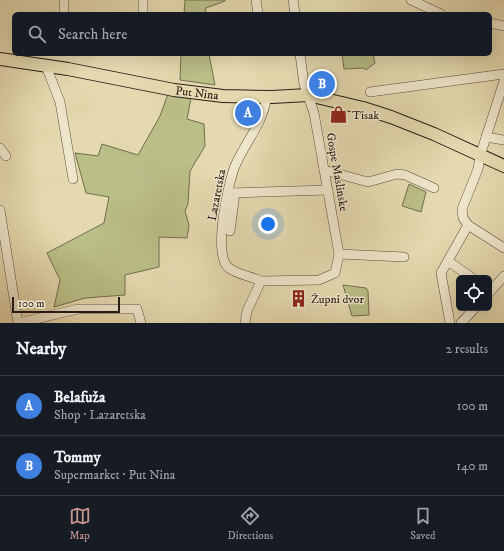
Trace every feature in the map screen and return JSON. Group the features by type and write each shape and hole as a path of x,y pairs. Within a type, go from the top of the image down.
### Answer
{"main road":[{"name":"Put Nina","path":"0,59 68,69 174,90 223,96 268,97 308,95 363,108 391,117 434,134 504,166"}],"street":[{"path":"64,0 64,10"},
{"path":"142,12 143,0"},
{"path":"256,0 258,12"},
{"path":"293,0 295,12"},
{"path":"411,0 437,12"},
{"path":"492,23 504,26"},
{"name":"Gospe Maslinske","path":"260,281 319,280 335,274 339,254 314,113 304,83 300,56"},
{"path":"46,66 60,102 72,179"},
{"path":"370,92 504,74"},
{"path":"504,82 480,156 478,169 462,208 463,218 468,225 504,248"},
{"name":"Lazaretska","path":"260,281 228,268 222,257 222,229 231,193 236,164 259,125 268,97"},
{"path":"486,138 504,140"},
{"path":"324,170 368,182 397,174 405,175 434,188"},
{"path":"230,231 231,193 328,190"},
{"path":"0,210 1,233 18,323 78,309 137,309 141,323"},
{"path":"450,323 441,273 468,225"},
{"path":"339,254 404,257"},
{"path":"448,261 468,275"},
{"path":"492,290 504,276"},
{"path":"245,323 247,311 260,281"},
{"path":"461,323 472,311"}],"green space":[{"path":"185,0 225,0 206,8 205,12 184,12"},
{"path":"181,56 209,56 215,85 180,80"},
{"path":"342,56 373,56 375,63 366,70 364,68 344,69"},
{"path":"168,94 191,98 187,119 204,124 205,146 190,171 188,204 185,211 189,225 187,238 159,237 159,267 125,275 125,295 85,298 54,307 60,280 47,253 104,223 109,197 86,193 75,153 98,156 102,144 138,155 160,116"},
{"path":"409,184 426,192 421,212 402,206"},
{"path":"343,285 366,288 368,291 369,315 352,316"}],"place":[{"name":"Tommy","path":"322,84"},
{"name":"Belafuža","path":"248,113"},
{"name":"Tisak","path":"339,115"},
{"name":"Župni dvor","path":"298,299"}]}
